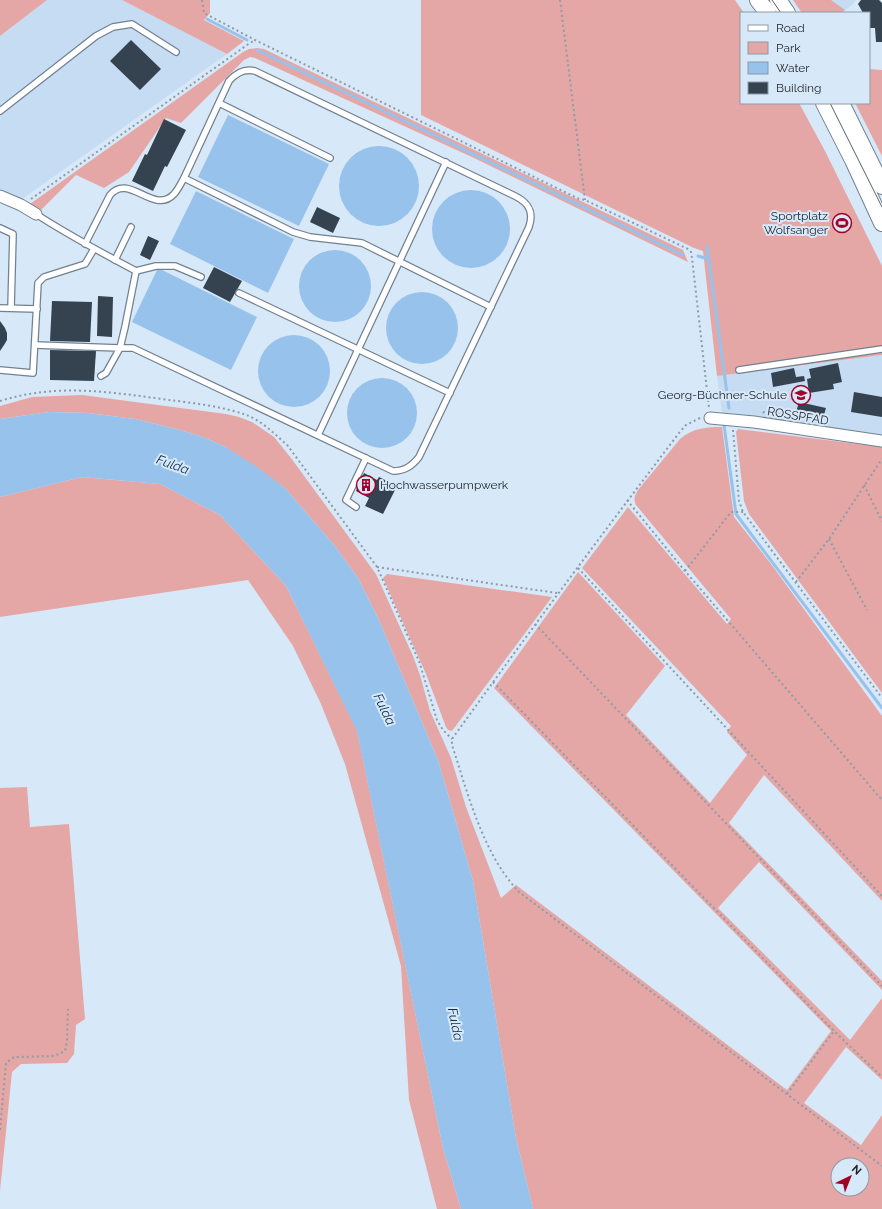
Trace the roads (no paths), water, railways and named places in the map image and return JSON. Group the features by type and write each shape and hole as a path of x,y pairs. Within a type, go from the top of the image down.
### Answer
{"main road":[{"path":"758,0 767,12"},
{"path":"778,0 786,12"},
{"path":"825,104 853,160 882,223"},
{"path":"841,104 882,186"}],"street":[{"path":"0,196 21,205 36,214"},
{"name":"ROSSPFAD","path":"710,418 754,422 882,442"}],"lane":[{"path":"0,111 96,36 114,27 132,24 176,52"},
{"path":"35,345 133,348 393,471 402,471 414,464 419,458 529,227 531,212 526,204 520,199 446,162 255,71 244,70 229,81 184,178 175,193 171,197 160,201 124,187 113,191 110,194 85,244"},
{"path":"219,103 330,158"},
{"path":"318,435 446,162"},
{"path":"184,178 293,232 310,237 362,243 491,307"},
{"path":"36,214 64,233 136,271 156,266 174,266 201,277"},
{"path":"115,260 131,227"},
{"path":"0,228 13,234 11,308"},
{"path":"0,370 33,373 38,309 38,283 40,279 44,277 81,266 94,249"},
{"path":"101,376 106,373 120,348 136,271"},
{"path":"239,293 450,393"},
{"path":"0,308 38,309"},
{"path":"739,370 882,349"},
{"path":"356,507 346,500 366,458"}],"water":[{"path":"228,115 329,164 299,226 198,177"},
{"path":"379,146 394,149 407,158 416,171 419,186 416,201 407,214 394,223 379,226 364,223 351,214 342,201 339,186 342,171 351,158 364,149"},
{"path":"471,190 486,193 499,201 507,214 510,229 507,244 499,257 486,265 471,268 456,265 443,257 435,244 432,229 435,214 443,201 456,193"},
{"path":"196,191 294,239 268,293 170,244"},
{"path":"335,250 355,256 365,266 371,286 365,306 355,316 335,322 315,316 305,306 299,286 305,266 315,256"},
{"path":"158,268 257,317 231,370 132,322"},
{"path":"422,292 442,298 452,308 458,328 452,348 442,358 422,364 402,358 392,348 386,328 392,308 402,298"},
{"path":"294,335 314,341 324,351 330,371 324,391 314,401 294,407 274,401 264,391 258,371 264,351 274,341"},
{"path":"375,378 389,378 402,383 412,393 417,406 417,420 412,433 402,443 389,448 375,448 362,443 352,433 347,420 347,406 352,393 362,383"},
{"name":"Fulda","path":"49,412 88,413 135,419 200,436 224,446 257,467 285,488 334,545 358,578 378,618 438,760 473,881 516,1138 533,1209 461,1209 443,1148 357,731 286,586 220,515 160,484 82,477 0,497 0,419"}],"waterway":[{"path":"207,19 247,40"},
{"path":"257,50 683,255"},
{"path":"707,246 729,408"},
{"path":"698,256 708,259"},
{"path":"724,425 736,514 882,708"}],"tram line":[{"path":"772,0 780,12"},
{"path":"830,104 882,207"}],"place":[{"name":"Sportplatz Wolfsanger","path":"842,223"},
{"name":"Georg-Büchner-Schule","path":"801,395"},
{"name":"Hochwasserpumpwerk","path":"366,485"}]}
